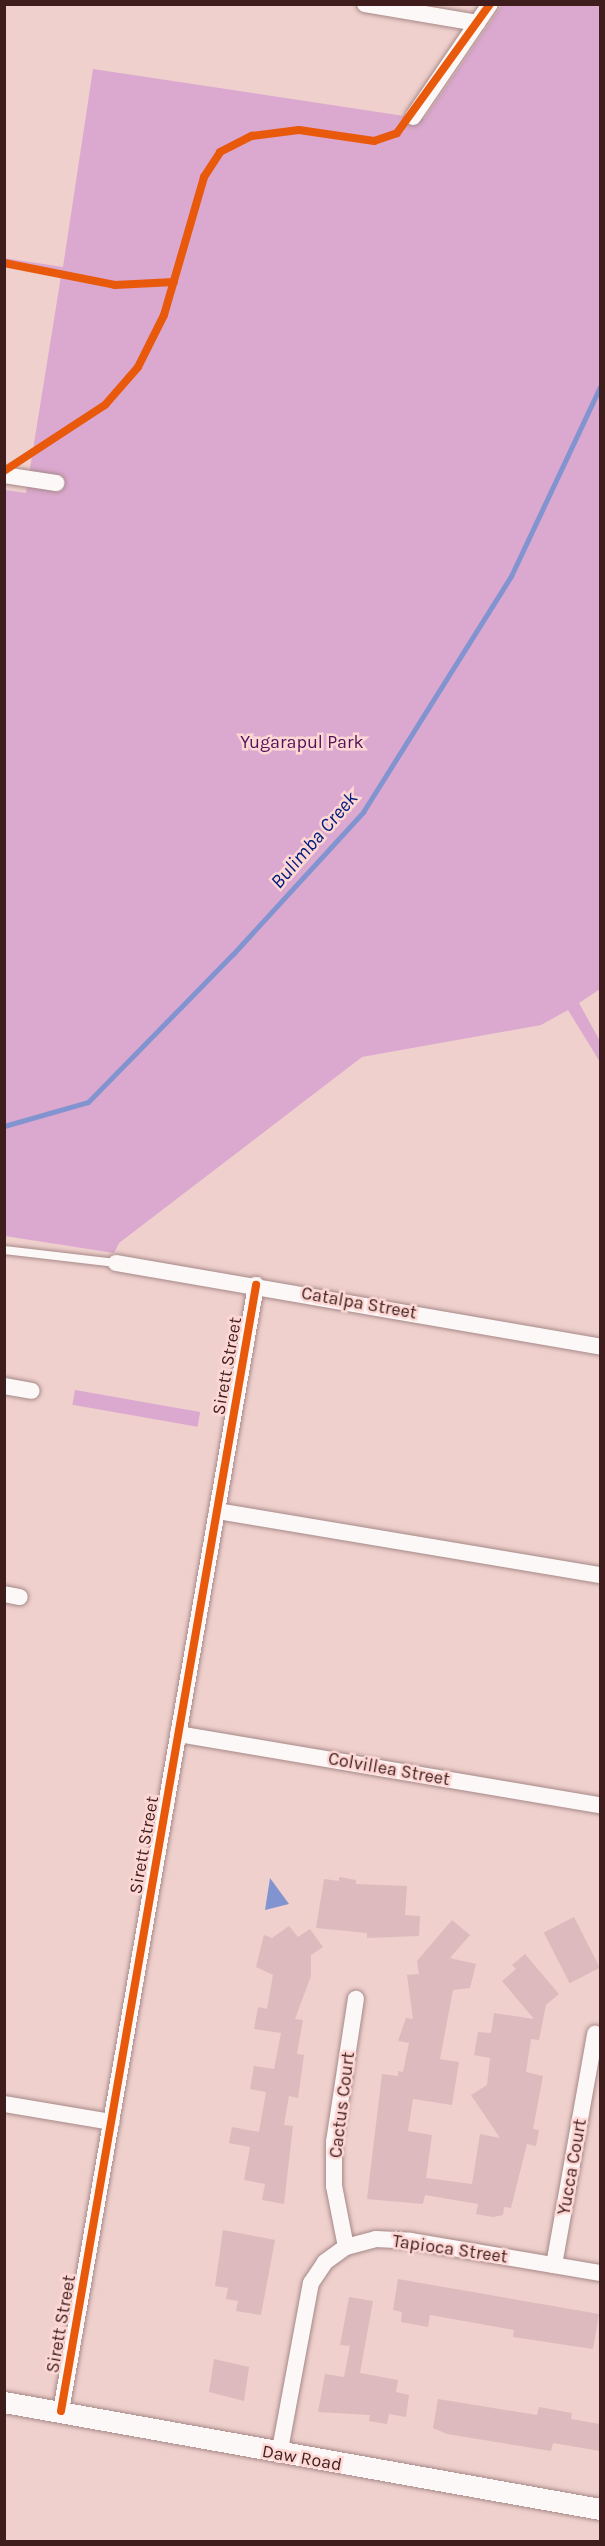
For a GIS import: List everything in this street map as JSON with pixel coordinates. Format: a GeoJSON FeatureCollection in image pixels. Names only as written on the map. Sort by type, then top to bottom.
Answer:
{"type":"FeatureCollection","features":[{"type":"Feature","properties":{"kind":"street"},"geometry":{"type":"LineString","coordinates":[[365,4],[477,23]]}},
{"type":"Feature","properties":{"kind":"street"},"geometry":{"type":"LineString","coordinates":[[413,117],[490,4]]}},
{"type":"Feature","properties":{"kind":"street"},"geometry":{"type":"LineString","coordinates":[[4,474],[56,483]]}},
{"type":"Feature","properties":{"kind":"street","name":"Catalpa Street"},"geometry":{"type":"LineString","coordinates":[[116,1263],[256,1285],[600,1347]]}},
{"type":"Feature","properties":{"kind":"street","name":"Sirett Street"},"geometry":{"type":"LineString","coordinates":[[61,2411],[256,1285]]}},
{"type":"Feature","properties":{"kind":"street"},"geometry":{"type":"LineString","coordinates":[[4,1386],[32,1391]]}},
{"type":"Feature","properties":{"kind":"street"},"geometry":{"type":"LineString","coordinates":[[217,1511],[600,1575]]}},
{"type":"Feature","properties":{"kind":"street","name":"Colvillea Street"},"geometry":{"type":"LineString","coordinates":[[178,1734],[600,1805]]}},
{"type":"Feature","properties":{"kind":"street","name":"Cactus Court"},"geometry":{"type":"LineString","coordinates":[[345,2247],[334,2186],[334,2142],[356,1999]]}},
{"type":"Feature","properties":{"kind":"street","name":"Yucca Court"},"geometry":{"type":"LineString","coordinates":[[554,2265],[595,2034]]}},
{"type":"Feature","properties":{"kind":"street"},"geometry":{"type":"LineString","coordinates":[[4,2104],[112,2122]]}},
{"type":"Feature","properties":{"kind":"street","name":"Tapioca Street"},"geometry":{"type":"LineString","coordinates":[[279,2455],[311,2283],[325,2262],[345,2247],[376,2239],[411,2241],[600,2273]]}},
{"type":"Feature","properties":{"kind":"street","name":"Daw Road"},"geometry":{"type":"LineString","coordinates":[[4,2402],[61,2411],[279,2455],[600,2509]]}},
{"type":"Feature","properties":{"kind":"lane"},"geometry":{"type":"LineString","coordinates":[[4,1251],[116,1263]]}},
{"type":"Feature","properties":{"kind":"green space","name":"Yugarapul Park"},"geometry":{"type":"Polygon","coordinates":[[[502,5],[600,5],[600,989],[579,1003],[600,1041],[600,1062],[568,1010],[541,1025],[362,1057],[119,1243],[114,1253],[5,1236],[5,490],[26,493],[61,276],[5,267],[4,258],[63,267],[93,69],[424,119],[502,5]]]}},
{"type":"Feature","properties":{"kind":"green space"},"geometry":{"type":"Polygon","coordinates":[[[75,1390],[200,1412],[197,1427],[72,1405],[75,1390]]]}},
{"type":"Feature","properties":{"kind":"water"},"geometry":{"type":"Polygon","coordinates":[[[270,1878],[289,1904],[265,1910],[270,1878]]]}},
{"type":"Feature","properties":{"kind":"building"},"geometry":{"type":"Polygon","coordinates":[[[339,1877],[356,1880],[356,1884],[407,1886],[405,1915],[420,1916],[419,1936],[367,1938],[367,1933],[316,1928],[324,1879],[339,1881],[339,1877]]]}},
{"type":"Feature","properties":{"kind":"building"},"geometry":{"type":"Polygon","coordinates":[[[574,1917],[600,1968],[570,1983],[544,1932],[574,1917]]]}},
{"type":"Feature","properties":{"kind":"building"},"geometry":{"type":"Polygon","coordinates":[[[452,1920],[470,1935],[450,1958],[476,1964],[470,1988],[453,1990],[440,2059],[459,2062],[452,2105],[413,2099],[408,2131],[432,2135],[426,2178],[472,2184],[480,2134],[500,2138],[471,2095],[487,2085],[490,2058],[474,2055],[478,2032],[491,2033],[494,2013],[534,2019],[502,1981],[516,1969],[512,1965],[525,1954],[559,1994],[546,2005],[539,2040],[531,2039],[526,2072],[543,2076],[533,2129],[539,2130],[536,2146],[527,2144],[511,2208],[504,2207],[503,2215],[493,2217],[476,2214],[478,2204],[425,2195],[423,2204],[367,2199],[382,2074],[398,2076],[398,2071],[403,2072],[409,2043],[398,2041],[406,2018],[413,2019],[407,1975],[419,1974],[417,1961],[452,1920]]]}},
{"type":"Feature","properties":{"kind":"building"},"geometry":{"type":"Polygon","coordinates":[[[289,1926],[298,1937],[310,1929],[323,1947],[311,1955],[311,1976],[295,2019],[303,2020],[297,2054],[304,2055],[298,2098],[289,2096],[284,2125],[293,2126],[284,2204],[262,2200],[265,2184],[244,2180],[250,2147],[229,2143],[232,2127],[259,2132],[266,2092],[250,2089],[254,2066],[274,2069],[281,2033],[254,2029],[258,2007],[267,2009],[273,1975],[256,1967],[264,1935],[272,1938],[289,1926]]]}},
{"type":"Feature","properties":{"kind":"building"},"geometry":{"type":"Polygon","coordinates":[[[223,2230],[275,2240],[261,2315],[236,2311],[238,2301],[226,2299],[228,2288],[215,2286],[223,2230]]]}},
{"type":"Feature","properties":{"kind":"building"},"geometry":{"type":"Polygon","coordinates":[[[398,2279],[599,2314],[593,2349],[513,2337],[514,2330],[430,2315],[428,2327],[401,2322],[402,2312],[393,2310],[398,2279]]]}},
{"type":"Feature","properties":{"kind":"building"},"geometry":{"type":"Polygon","coordinates":[[[349,2297],[373,2301],[360,2373],[398,2380],[396,2392],[409,2395],[406,2417],[389,2414],[387,2424],[369,2421],[370,2415],[318,2412],[325,2374],[344,2377],[350,2346],[340,2345],[349,2297]]]}},
{"type":"Feature","properties":{"kind":"building"},"geometry":{"type":"Polygon","coordinates":[[[214,2359],[249,2367],[244,2401],[209,2392],[214,2359]]]}},
{"type":"Feature","properties":{"kind":"building"},"geometry":{"type":"Polygon","coordinates":[[[438,2399],[537,2415],[539,2407],[572,2413],[571,2419],[600,2424],[600,2451],[553,2443],[551,2451],[447,2434],[433,2428],[438,2399]]]}},
{"type":"Feature","properties":{"kind":"waterway","name":"Bulimba Creek"},"geometry":{"type":"LineString","coordinates":[[4,1126],[88,1102],[233,954],[363,812],[511,576],[600,387]]}},
{"type":"Feature","properties":{"kind":"cycle path"},"geometry":{"type":"LineString","coordinates":[[4,471],[105,405],[138,367],[164,315],[204,177],[220,152],[252,136],[299,130],[374,141],[397,133],[490,4]]}},
{"type":"Feature","properties":{"kind":"cycle path"},"geometry":{"type":"LineString","coordinates":[[4,263],[115,285],[174,282]]}},
{"type":"Feature","properties":{"kind":"cycle path"},"geometry":{"type":"LineString","coordinates":[[61,2411],[256,1285]]}}]}
